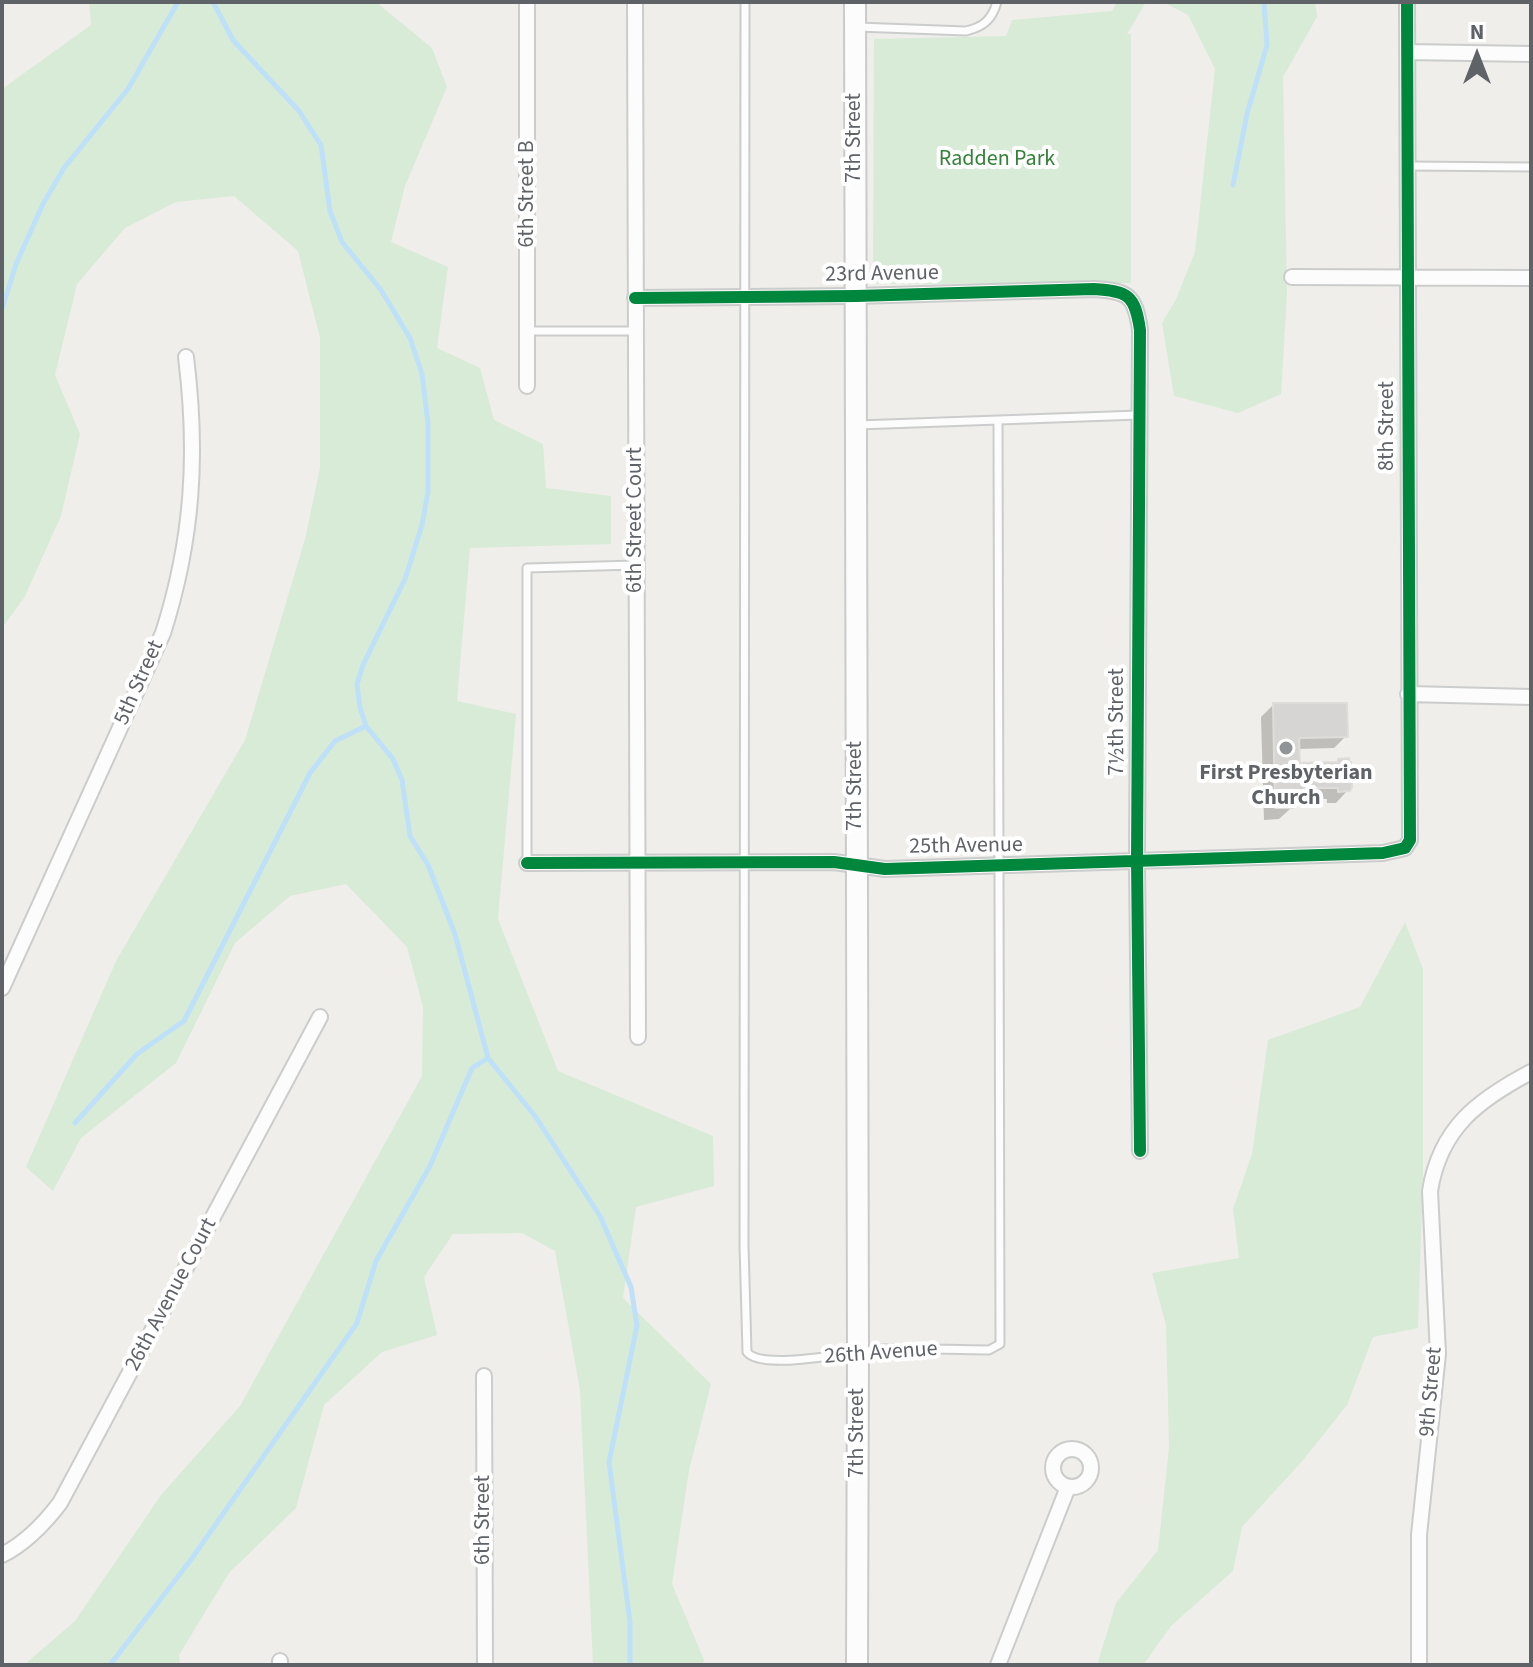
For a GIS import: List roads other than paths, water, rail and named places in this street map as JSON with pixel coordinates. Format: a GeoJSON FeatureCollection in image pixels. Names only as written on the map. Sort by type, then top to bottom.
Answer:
{"type":"FeatureCollection","features":[{"type":"Feature","properties":{"kind":"main road","name":"7th Street"},"geometry":{"type":"LineString","coordinates":[[855,2],[857,1665]]}},
{"type":"Feature","properties":{"kind":"street","name":"6th Street B"},"geometry":{"type":"LineString","coordinates":[[527,2],[527,386]]}},
{"type":"Feature","properties":{"kind":"street","name":"6th Street Court"},"geometry":{"type":"LineString","coordinates":[[635,2],[638,1037]]}},
{"type":"Feature","properties":{"kind":"street","name":"8th Street"},"geometry":{"type":"LineString","coordinates":[[1405,848],[1410,840],[1407,2]]}},
{"type":"Feature","properties":{"kind":"street"},"geometry":{"type":"LineString","coordinates":[[1408,52],[1531,54]]}},
{"type":"Feature","properties":{"kind":"street"},"geometry":{"type":"LineString","coordinates":[[1292,277],[1531,278]]}},
{"type":"Feature","properties":{"kind":"street","name":"23rd Avenue"},"geometry":{"type":"LineString","coordinates":[[635,298],[1094,289],[1128,295]]}},
{"type":"Feature","properties":{"kind":"street","name":"7½th Street"},"geometry":{"type":"LineString","coordinates":[[1128,295],[1138,313],[1140,330],[1137,861],[1140,1151]]}},
{"type":"Feature","properties":{"kind":"street","name":"5th Street"},"geometry":{"type":"LineString","coordinates":[[2,988],[163,633],[178,587],[191,512],[194,447],[186,357]]}},
{"type":"Feature","properties":{"kind":"street"},"geometry":{"type":"LineString","coordinates":[[1408,694],[1531,697]]}},
{"type":"Feature","properties":{"kind":"street","name":"25th Avenue"},"geometry":{"type":"LineString","coordinates":[[527,863],[834,862],[885,869],[1383,853],[1405,848]]}},
{"type":"Feature","properties":{"kind":"street","name":"26th Avenue Court"},"geometry":{"type":"LineString","coordinates":[[2,1555],[15,1549],[42,1526],[60,1503],[320,1017]]}},
{"type":"Feature","properties":{"kind":"street","name":"9th Street"},"geometry":{"type":"LineString","coordinates":[[1419,1665],[1419,1535],[1438,1354],[1430,1191],[1434,1169],[1447,1140],[1480,1102],[1531,1072]]}},
{"type":"Feature","properties":{"kind":"street","name":"6th Street"},"geometry":{"type":"LineString","coordinates":[[484,1376],[485,1665]]}},
{"type":"Feature","properties":{"kind":"street"},"geometry":{"type":"LineString","coordinates":[[998,1665],[1068,1487]]}},
{"type":"Feature","properties":{"kind":"lane"},"geometry":{"type":"LineString","coordinates":[[745,2],[745,863]]}},
{"type":"Feature","properties":{"kind":"lane"},"geometry":{"type":"LineString","coordinates":[[855,27],[966,31],[977,29],[987,22],[994,15],[997,2]]}},
{"type":"Feature","properties":{"kind":"lane"},"geometry":{"type":"LineString","coordinates":[[1408,166],[1531,167]]}},
{"type":"Feature","properties":{"kind":"lane"},"geometry":{"type":"LineString","coordinates":[[528,331],[636,331]]}},
{"type":"Feature","properties":{"kind":"lane"},"geometry":{"type":"LineString","coordinates":[[855,426],[1139,415]]}},
{"type":"Feature","properties":{"kind":"lane"},"geometry":{"type":"LineString","coordinates":[[998,421],[1000,866]]}},
{"type":"Feature","properties":{"kind":"lane"},"geometry":{"type":"LineString","coordinates":[[527,863],[527,568],[636,565]]}},
{"type":"Feature","properties":{"kind":"lane","name":"26th Avenue"},"geometry":{"type":"LineString","coordinates":[[745,863],[746,1341],[750,1356],[761,1360],[832,1358],[882,1349],[989,1350],[1000,1344],[1000,866]]}},
{"type":"Feature","properties":{"kind":"waterway"},"geometry":{"type":"LineString","coordinates":[[2,309],[16,264],[43,204],[64,168],[128,89],[178,2]]}},
{"type":"Feature","properties":{"kind":"waterway"},"geometry":{"type":"LineString","coordinates":[[213,2],[233,40],[299,111],[321,145],[330,211],[342,242],[381,290],[410,338],[422,374],[428,423],[428,492],[422,525],[405,579],[363,665],[357,684],[360,708],[366,726],[393,759],[402,780],[410,836],[428,865],[455,934],[488,1058],[535,1116],[600,1216],[631,1287],[637,1326],[609,1462],[630,1622],[630,1665]]}},
{"type":"Feature","properties":{"kind":"waterway"},"geometry":{"type":"LineString","coordinates":[[1233,185],[1247,114],[1267,45],[1264,2]]}},
{"type":"Feature","properties":{"kind":"waterway"},"geometry":{"type":"LineString","coordinates":[[75,1123],[137,1054],[184,1021],[310,773],[335,741],[366,726]]}},
{"type":"Feature","properties":{"kind":"waterway"},"geometry":{"type":"LineString","coordinates":[[110,1665],[190,1561],[357,1323],[376,1261],[430,1166],[472,1068],[488,1058]]}},
{"type":"Feature","properties":{"kind":"place","name":"First Presbyterian Church"},"geometry":{"type":"Point","coordinates":[1286,748]}},
{"type":"Feature","properties":{"kind":"park label","name":"Radden Park"},"geometry":{"type":"Point","coordinates":[997,160]}}]}
